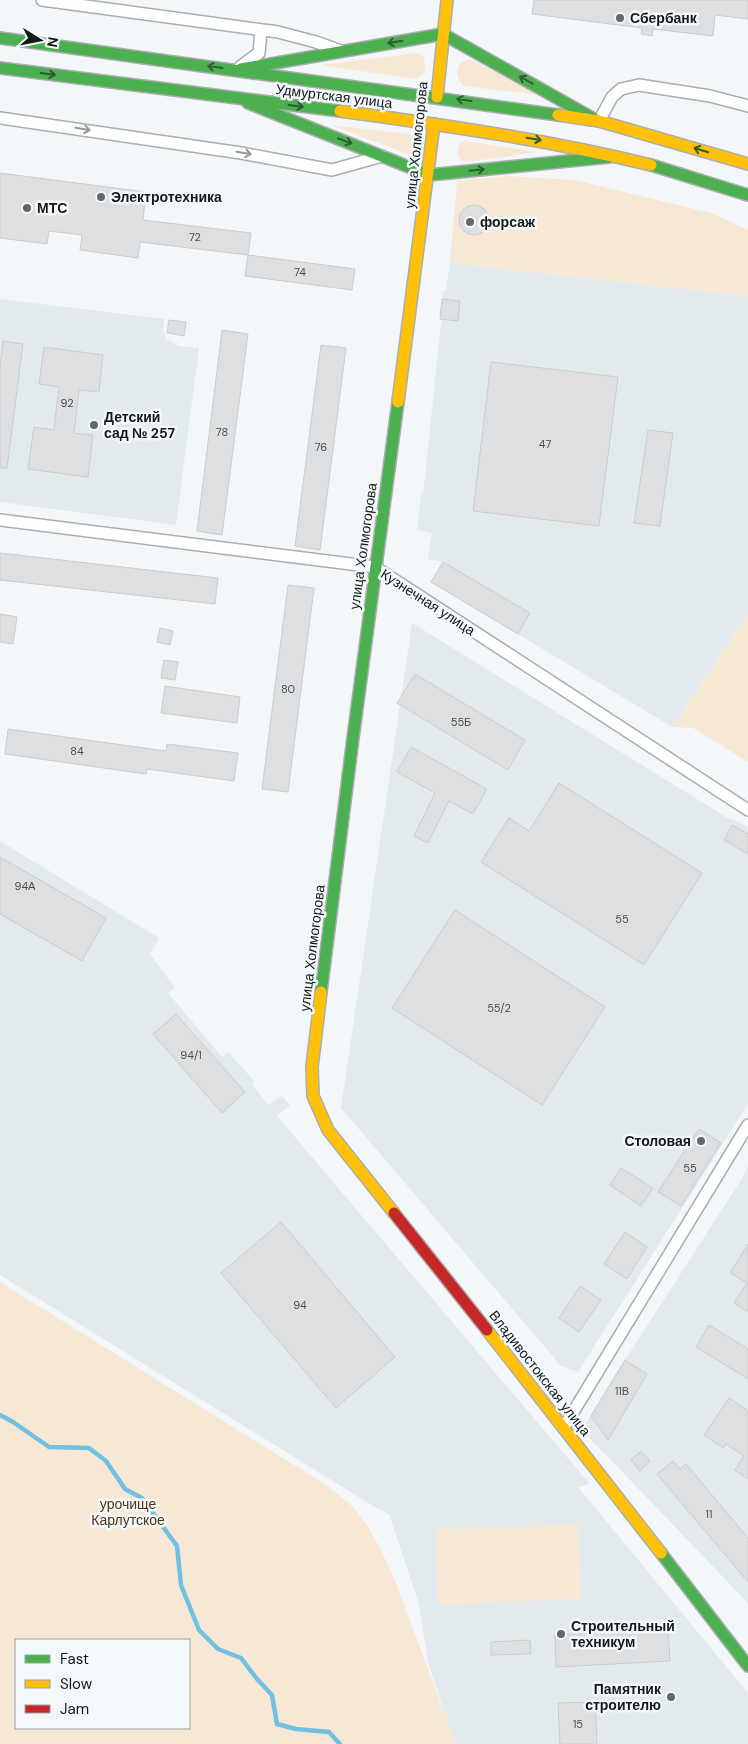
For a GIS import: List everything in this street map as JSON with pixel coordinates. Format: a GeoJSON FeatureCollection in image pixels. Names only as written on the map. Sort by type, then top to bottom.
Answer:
{"type":"FeatureCollection","features":[{"type":"Feature","properties":{"kind":"street"},"geometry":{"type":"LineString","coordinates":[[42,0],[278,32],[341,51]]}},
{"type":"Feature","properties":{"kind":"street","name":"улица Холмогорова"},"geometry":{"type":"LineString","coordinates":[[313,1096],[312,1067],[375,567],[429,175],[447,0]]}},
{"type":"Feature","properties":{"kind":"street"},"geometry":{"type":"LineString","coordinates":[[236,70],[259,53],[261,31]]}},
{"type":"Feature","properties":{"kind":"street"},"geometry":{"type":"LineString","coordinates":[[236,70],[443,34],[599,121],[612,97],[621,89],[638,85],[710,96],[748,106]]}},
{"type":"Feature","properties":{"kind":"street","name":"Удмуртская улица"},"geometry":{"type":"LineString","coordinates":[[0,38],[236,70],[436,110],[537,139],[620,156],[748,194]]}},
{"type":"Feature","properties":{"kind":"street","name":"Удмуртская улица"},"geometry":{"type":"LineString","coordinates":[[0,68],[235,98],[599,121],[748,164]]}},
{"type":"Feature","properties":{"kind":"street"},"geometry":{"type":"LineString","coordinates":[[235,98],[429,175],[620,156]]}},
{"type":"Feature","properties":{"kind":"street"},"geometry":{"type":"LineString","coordinates":[[0,118],[242,153],[332,170],[382,156]]}},
{"type":"Feature","properties":{"kind":"street","name":"Кузнечная улица"},"geometry":{"type":"LineString","coordinates":[[0,520],[375,567],[748,810]]}},
{"type":"Feature","properties":{"kind":"street","name":"Владивостокская улица"},"geometry":{"type":"LineString","coordinates":[[313,1096],[328,1130],[564,1427],[748,1666]]}},
{"type":"Feature","properties":{"kind":"street"},"geometry":{"type":"LineString","coordinates":[[564,1427],[748,1125]]}},
{"type":"Feature","properties":{"kind":"shaded area"},"geometry":{"type":"Polygon","coordinates":[[[450,263],[748,296],[748,613],[672,727],[431,582],[442,562],[428,559],[432,533],[417,530],[421,494],[423,494],[442,315],[440,314],[450,263]]]}},
{"type":"Feature","properties":{"kind":"shaded area","name":"Детский сад № 257"},"geometry":{"type":"Polygon","coordinates":[[[0,299],[164,319],[163,332],[166,339],[179,346],[199,348],[176,525],[0,502],[0,299]]]}},
{"type":"Feature","properties":{"kind":"shaded area"},"geometry":{"type":"Polygon","coordinates":[[[412,623],[731,820],[733,819],[748,828],[748,1104],[578,1372],[561,1366],[341,1108],[412,623]]]}},
{"type":"Feature","properties":{"kind":"shaded area"},"geometry":{"type":"Polygon","coordinates":[[[0,841],[159,938],[150,954],[175,988],[168,993],[222,1057],[228,1052],[255,1082],[252,1084],[268,1105],[282,1096],[290,1105],[277,1116],[590,1484],[578,1487],[748,1693],[748,1744],[455,1744],[428,1663],[419,1604],[389,1514],[0,1275],[0,841]]]}},
{"type":"Feature","properties":{"kind":"shaded area"},"geometry":{"type":"Polygon","coordinates":[[[748,1165],[748,1603],[582,1430],[743,1177],[748,1165]]]}},
{"type":"Feature","properties":{"kind":"green space"},"geometry":{"type":"Polygon","coordinates":[[[416,53],[423,56],[425,67],[421,76],[414,79],[320,65],[416,53]]]}},
{"type":"Feature","properties":{"kind":"green space"},"geometry":{"type":"Polygon","coordinates":[[[469,59],[541,95],[463,86],[458,78],[457,70],[461,63],[469,59]]]}},
{"type":"Feature","properties":{"kind":"green space"},"geometry":{"type":"Polygon","coordinates":[[[331,125],[408,134],[416,137],[420,145],[417,152],[408,154],[331,125]]]}},
{"type":"Feature","properties":{"kind":"green space"},"geometry":{"type":"Polygon","coordinates":[[[465,141],[539,152],[466,162],[460,159],[458,152],[460,143],[465,141]]]}},
{"type":"Feature","properties":{"kind":"green space"},"geometry":{"type":"Polygon","coordinates":[[[507,176],[575,180],[711,213],[748,230],[748,296],[450,263],[457,181],[507,176]]]}},
{"type":"Feature","properties":{"kind":"green space"},"geometry":{"type":"Polygon","coordinates":[[[748,613],[748,762],[693,728],[672,727],[748,613]]]}},
{"type":"Feature","properties":{"kind":"green space","name":"урочище Карлутское"},"geometry":{"type":"Polygon","coordinates":[[[0,1282],[328,1486],[353,1507],[367,1525],[394,1578],[456,1744],[0,1744],[0,1282]]]}},
{"type":"Feature","properties":{"kind":"green space"},"geometry":{"type":"Polygon","coordinates":[[[578,1524],[581,1599],[438,1605],[436,1530],[578,1524]]]}},
{"type":"Feature","properties":{"kind":"building"},"geometry":{"type":"Polygon","coordinates":[[[534,0],[748,0],[748,19],[715,15],[713,36],[653,29],[652,36],[641,34],[642,28],[532,14],[534,0]]]}},
{"type":"Feature","properties":{"kind":"building"},"geometry":{"type":"Polygon","coordinates":[[[0,173],[146,192],[143,220],[251,233],[248,255],[140,242],[138,258],[80,250],[82,235],[49,231],[47,244],[0,238],[0,173]]]}},
{"type":"Feature","properties":{"kind":"building"},"geometry":{"type":"Polygon","coordinates":[[[474,205],[480,206],[488,214],[488,226],[480,234],[474,235],[468,234],[460,226],[459,220],[460,214],[468,206],[474,205]]]}},
{"type":"Feature","properties":{"kind":"building"},"geometry":{"type":"Polygon","coordinates":[[[248,255],[355,269],[352,290],[245,276],[248,255]]]}},
{"type":"Feature","properties":{"kind":"building"},"geometry":{"type":"Polygon","coordinates":[[[442,299],[460,301],[458,321],[440,319],[442,299]]]}},
{"type":"Feature","properties":{"kind":"building"},"geometry":{"type":"Polygon","coordinates":[[[169,320],[186,322],[184,336],[167,333],[169,320]]]}},
{"type":"Feature","properties":{"kind":"building"},"geometry":{"type":"Polygon","coordinates":[[[222,330],[248,334],[222,535],[197,531],[222,330]]]}},
{"type":"Feature","properties":{"kind":"building"},"geometry":{"type":"Polygon","coordinates":[[[3,341],[23,344],[7,468],[0,468],[0,366],[3,341]]]}},
{"type":"Feature","properties":{"kind":"building"},"geometry":{"type":"Polygon","coordinates":[[[321,345],[346,348],[320,550],[295,546],[321,345]]]}},
{"type":"Feature","properties":{"kind":"building"},"geometry":{"type":"Polygon","coordinates":[[[44,347],[103,355],[99,392],[79,390],[74,433],[93,435],[88,477],[28,469],[34,427],[54,430],[59,387],[39,384],[44,347]]]}},
{"type":"Feature","properties":{"kind":"building"},"geometry":{"type":"Polygon","coordinates":[[[491,362],[618,377],[599,526],[473,511],[491,362]]]}},
{"type":"Feature","properties":{"kind":"building"},"geometry":{"type":"Polygon","coordinates":[[[648,430],[673,433],[660,526],[634,523],[648,430]]]}},
{"type":"Feature","properties":{"kind":"building"},"geometry":{"type":"Polygon","coordinates":[[[0,553],[218,578],[215,604],[0,580],[0,553]]]}},
{"type":"Feature","properties":{"kind":"building"},"geometry":{"type":"Polygon","coordinates":[[[443,562],[530,613],[518,634],[431,582],[443,562]]]}},
{"type":"Feature","properties":{"kind":"building"},"geometry":{"type":"Polygon","coordinates":[[[288,585],[314,588],[288,792],[262,789],[288,585]]]}},
{"type":"Feature","properties":{"kind":"building"},"geometry":{"type":"Polygon","coordinates":[[[0,614],[17,617],[13,644],[0,642],[0,614]]]}},
{"type":"Feature","properties":{"kind":"building"},"geometry":{"type":"Polygon","coordinates":[[[160,628],[173,631],[170,645],[157,642],[160,628]]]}},
{"type":"Feature","properties":{"kind":"building"},"geometry":{"type":"Polygon","coordinates":[[[164,660],[178,662],[175,680],[161,678],[164,660]]]}},
{"type":"Feature","properties":{"kind":"building"},"geometry":{"type":"Polygon","coordinates":[[[415,674],[525,740],[508,770],[397,703],[415,674]]]}},
{"type":"Feature","properties":{"kind":"building"},"geometry":{"type":"Polygon","coordinates":[[[165,686],[240,697],[237,723],[161,713],[165,686]]]}},
{"type":"Feature","properties":{"kind":"building"},"geometry":{"type":"Polygon","coordinates":[[[8,729],[166,751],[167,744],[238,753],[234,781],[147,769],[146,774],[5,754],[8,729]]]}},
{"type":"Feature","properties":{"kind":"building"},"geometry":{"type":"Polygon","coordinates":[[[411,747],[487,789],[473,814],[449,801],[428,843],[414,836],[435,793],[397,772],[411,747]]]}},
{"type":"Feature","properties":{"kind":"building"},"geometry":{"type":"Polygon","coordinates":[[[559,783],[702,873],[644,965],[481,862],[509,818],[529,831],[559,783]]]}},
{"type":"Feature","properties":{"kind":"building"},"geometry":{"type":"Polygon","coordinates":[[[732,825],[748,834],[748,854],[724,840],[732,825]]]}},
{"type":"Feature","properties":{"kind":"building"},"geometry":{"type":"Polygon","coordinates":[[[0,857],[106,918],[82,961],[0,914],[0,857]]]}},
{"type":"Feature","properties":{"kind":"building"},"geometry":{"type":"Polygon","coordinates":[[[455,910],[605,1007],[542,1105],[392,1008],[455,910]]]}},
{"type":"Feature","properties":{"kind":"building"},"geometry":{"type":"Polygon","coordinates":[[[176,1014],[245,1092],[222,1113],[153,1034],[176,1014]]]}},
{"type":"Feature","properties":{"kind":"building"},"geometry":{"type":"Polygon","coordinates":[[[699,1129],[721,1143],[681,1206],[658,1192],[699,1129]]]}},
{"type":"Feature","properties":{"kind":"building"},"geometry":{"type":"Polygon","coordinates":[[[621,1168],[653,1188],[641,1206],[610,1185],[621,1168]]]}},
{"type":"Feature","properties":{"kind":"building"},"geometry":{"type":"Polygon","coordinates":[[[281,1222],[395,1357],[336,1408],[221,1273],[281,1222]]]}},
{"type":"Feature","properties":{"kind":"building"},"geometry":{"type":"Polygon","coordinates":[[[625,1232],[647,1247],[627,1279],[604,1264],[625,1232]]]}},
{"type":"Feature","properties":{"kind":"building"},"geometry":{"type":"Polygon","coordinates":[[[748,1244],[748,1312],[734,1303],[747,1283],[730,1273],[748,1244]]]}},
{"type":"Feature","properties":{"kind":"building"},"geometry":{"type":"Polygon","coordinates":[[[580,1286],[601,1300],[579,1332],[559,1318],[580,1286]]]}},
{"type":"Feature","properties":{"kind":"building"},"geometry":{"type":"Polygon","coordinates":[[[709,1325],[748,1349],[748,1379],[696,1347],[709,1325]]]}},
{"type":"Feature","properties":{"kind":"building"},"geometry":{"type":"Polygon","coordinates":[[[625,1360],[647,1374],[608,1440],[591,1416],[625,1360]]]}},
{"type":"Feature","properties":{"kind":"building"},"geometry":{"type":"Polygon","coordinates":[[[729,1398],[748,1411],[748,1479],[735,1470],[744,1456],[726,1444],[723,1448],[704,1435],[729,1398]]]}},
{"type":"Feature","properties":{"kind":"building"},"geometry":{"type":"Polygon","coordinates":[[[641,1451],[650,1461],[640,1471],[631,1460],[641,1451]]]}},
{"type":"Feature","properties":{"kind":"building"},"geometry":{"type":"Polygon","coordinates":[[[673,1461],[680,1469],[686,1464],[748,1538],[748,1582],[657,1474],[673,1461]]]}},
{"type":"Feature","properties":{"kind":"building"},"geometry":{"type":"Polygon","coordinates":[[[668,1629],[670,1661],[556,1667],[555,1635],[668,1629]]]}},
{"type":"Feature","properties":{"kind":"building"},"geometry":{"type":"Polygon","coordinates":[[[530,1640],[531,1654],[491,1655],[491,1642],[530,1640]]]}},
{"type":"Feature","properties":{"kind":"building"},"geometry":{"type":"Polygon","coordinates":[[[595,1702],[597,1744],[560,1744],[558,1703],[595,1702]]]}},
{"type":"Feature","properties":{"kind":"waterway"},"geometry":{"type":"LineString","coordinates":[[0,1415],[49,1447],[89,1448],[106,1461],[125,1489],[142,1498],[177,1546],[181,1585],[199,1630],[218,1649],[241,1658],[272,1695],[277,1724],[296,1729],[329,1732],[340,1744]]}},
{"type":"Feature","properties":{"kind":"traffic: fast"},"geometry":{"type":"LineString","coordinates":[[241,69],[443,34],[596,120]]}},
{"type":"Feature","properties":{"kind":"traffic: fast"},"geometry":{"type":"LineString","coordinates":[[0,38],[558,115]]}},
{"type":"Feature","properties":{"kind":"traffic: fast"},"geometry":{"type":"LineString","coordinates":[[0,68],[340,111]]}},
{"type":"Feature","properties":{"kind":"traffic: fast"},"geometry":{"type":"LineString","coordinates":[[248,103],[429,175],[609,157]]}},
{"type":"Feature","properties":{"kind":"traffic: fast"},"geometry":{"type":"LineString","coordinates":[[651,165],[748,195]]}},
{"type":"Feature","properties":{"kind":"traffic: fast"},"geometry":{"type":"LineString","coordinates":[[321,992],[398,402]]}},
{"type":"Feature","properties":{"kind":"traffic: fast"},"geometry":{"type":"LineString","coordinates":[[661,1553],[748,1666]]}},
{"type":"Feature","properties":{"kind":"traffic: slow"},"geometry":{"type":"LineString","coordinates":[[437,97],[447,0]]}},
{"type":"Feature","properties":{"kind":"traffic: slow"},"geometry":{"type":"LineString","coordinates":[[340,111],[535,141],[651,165]]}},
{"type":"Feature","properties":{"kind":"traffic: slow"},"geometry":{"type":"LineString","coordinates":[[558,115],[599,121],[748,164]]}},
{"type":"Feature","properties":{"kind":"traffic: slow"},"geometry":{"type":"LineString","coordinates":[[398,402],[434,124]]}},
{"type":"Feature","properties":{"kind":"traffic: slow"},"geometry":{"type":"LineString","coordinates":[[321,992],[312,1067],[313,1096],[328,1130],[394,1213]]}},
{"type":"Feature","properties":{"kind":"traffic: slow"},"geometry":{"type":"LineString","coordinates":[[487,1330],[661,1553]]}},
{"type":"Feature","properties":{"kind":"traffic: jam"},"geometry":{"type":"LineString","coordinates":[[394,1213],[487,1330]]}},
{"type":"Feature","properties":{"kind":"place","name":"Сбербанк"},"geometry":{"type":"Point","coordinates":[620,18]}},
{"type":"Feature","properties":{"kind":"place","name":"Электротехника"},"geometry":{"type":"Point","coordinates":[101,197]}},
{"type":"Feature","properties":{"kind":"place","name":"МТС"},"geometry":{"type":"Point","coordinates":[27,208]}},
{"type":"Feature","properties":{"kind":"place","name":"форсаж"},"geometry":{"type":"Point","coordinates":[470,222]}},
{"type":"Feature","properties":{"kind":"place","name":"Детский сад № 257"},"geometry":{"type":"Point","coordinates":[94,425]}},
{"type":"Feature","properties":{"kind":"place","name":"Столовая"},"geometry":{"type":"Point","coordinates":[701,1141]}},
{"type":"Feature","properties":{"kind":"place","name":"Строительный техникум"},"geometry":{"type":"Point","coordinates":[561,1634]}},
{"type":"Feature","properties":{"kind":"place","name":"Памятник строителю"},"geometry":{"type":"Point","coordinates":[671,1697]}}]}
